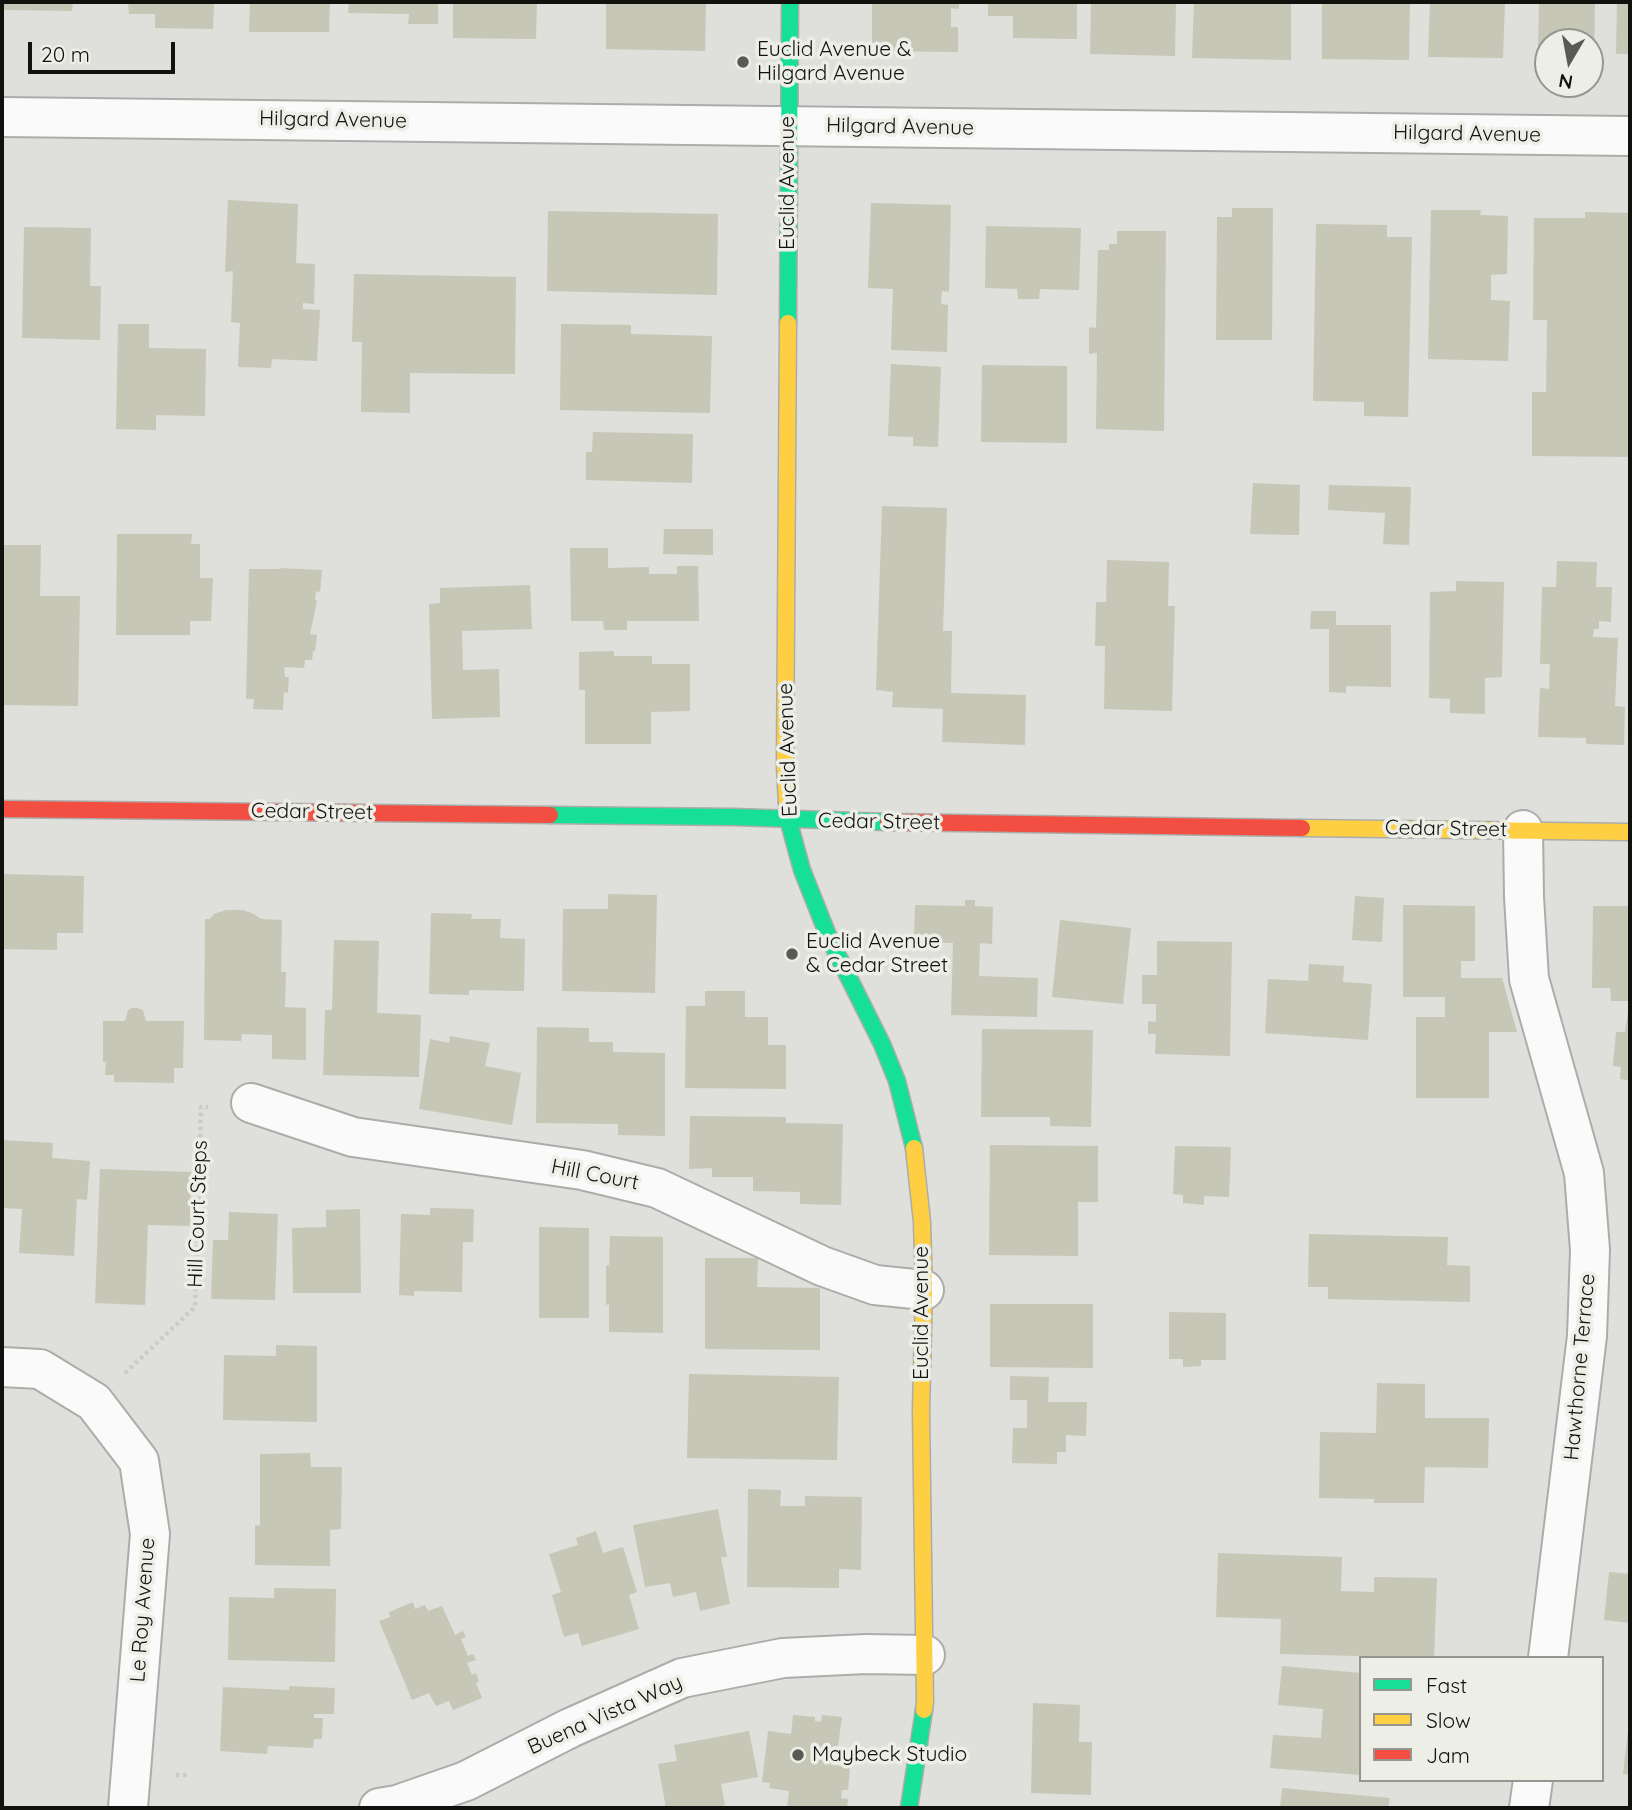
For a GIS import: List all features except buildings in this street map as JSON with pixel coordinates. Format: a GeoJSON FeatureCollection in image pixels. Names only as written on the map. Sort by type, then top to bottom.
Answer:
{"type":"FeatureCollection","features":[{"type":"Feature","properties":{"kind":"street","name":"Euclid Avenue"},"geometry":{"type":"LineString","coordinates":[[790,2],[785,754],[788,820],[802,870],[829,937],[882,1044],[897,1081],[915,1153],[922,1222],[924,1290],[921,1411],[925,1701],[909,1808]]}},
{"type":"Feature","properties":{"kind":"street","name":"Hilgard Avenue"},"geometry":{"type":"LineString","coordinates":[[2,117],[1630,136]]}},
{"type":"Feature","properties":{"kind":"street","name":"Cedar Street"},"geometry":{"type":"LineString","coordinates":[[2,809],[734,817],[853,822],[1630,832]]}},
{"type":"Feature","properties":{"kind":"street","name":"Hawthorne Terrace"},"geometry":{"type":"LineString","coordinates":[[1523,830],[1529,979],[1584,1173],[1590,1250],[1587,1336],[1548,1656]]}},
{"type":"Feature","properties":{"kind":"street","name":"Hill Court"},"geometry":{"type":"LineString","coordinates":[[251,1103],[353,1137],[582,1170],[657,1188],[822,1266],[874,1285],[924,1290]]}},
{"type":"Feature","properties":{"kind":"street","name":"Le Roy Avenue"},"geometry":{"type":"LineString","coordinates":[[2,1367],[40,1370],[94,1402],[139,1461],[150,1534],[128,1808]]}},
{"type":"Feature","properties":{"kind":"street","name":"Buena Vista Way"},"geometry":{"type":"LineString","coordinates":[[379,1808],[397,1805],[466,1781],[570,1728],[682,1678],[783,1658],[866,1654],[925,1655]]}},
{"type":"Feature","properties":{"kind":"street"},"geometry":{"type":"LineString","coordinates":[[1529,1808],[1533,1782]]}},
{"type":"Feature","properties":{"kind":"path","name":"Hill Court Steps"},"geometry":{"type":"LineString","coordinates":[[94,1402],[195,1307],[201,1107]]}},
{"type":"Feature","properties":{"kind":"traffic: fast"},"geometry":{"type":"LineString","coordinates":[[788,323],[790,2]]}},
{"type":"Feature","properties":{"kind":"traffic: fast"},"geometry":{"type":"LineString","coordinates":[[787,803],[788,819],[802,870],[829,938],[882,1044],[897,1081],[914,1148]]}},
{"type":"Feature","properties":{"kind":"traffic: fast"},"geometry":{"type":"LineString","coordinates":[[550,815],[888,822]]}},
{"type":"Feature","properties":{"kind":"traffic: fast"},"geometry":{"type":"LineString","coordinates":[[909,1808],[924,1710]]}},
{"type":"Feature","properties":{"kind":"traffic: slow"},"geometry":{"type":"LineString","coordinates":[[787,803],[788,323]]}},
{"type":"Feature","properties":{"kind":"traffic: slow"},"geometry":{"type":"LineString","coordinates":[[1302,828],[1630,832]]}},
{"type":"Feature","properties":{"kind":"traffic: slow"},"geometry":{"type":"LineString","coordinates":[[914,1148],[922,1222],[924,1290],[921,1411],[924,1710]]}},
{"type":"Feature","properties":{"kind":"traffic: jam"},"geometry":{"type":"LineString","coordinates":[[2,809],[550,815]]}},
{"type":"Feature","properties":{"kind":"traffic: jam"},"geometry":{"type":"LineString","coordinates":[[888,822],[1302,828]]}},
{"type":"Feature","properties":{"kind":"place","name":"Euclid Avenue & Hilgard Avenue"},"geometry":{"type":"Point","coordinates":[743,62]}},
{"type":"Feature","properties":{"kind":"place","name":"Euclid Avenue & Cedar Street"},"geometry":{"type":"Point","coordinates":[792,954]}},
{"type":"Feature","properties":{"kind":"place","name":"Maybeck Studio"},"geometry":{"type":"Point","coordinates":[798,1755]}}]}
